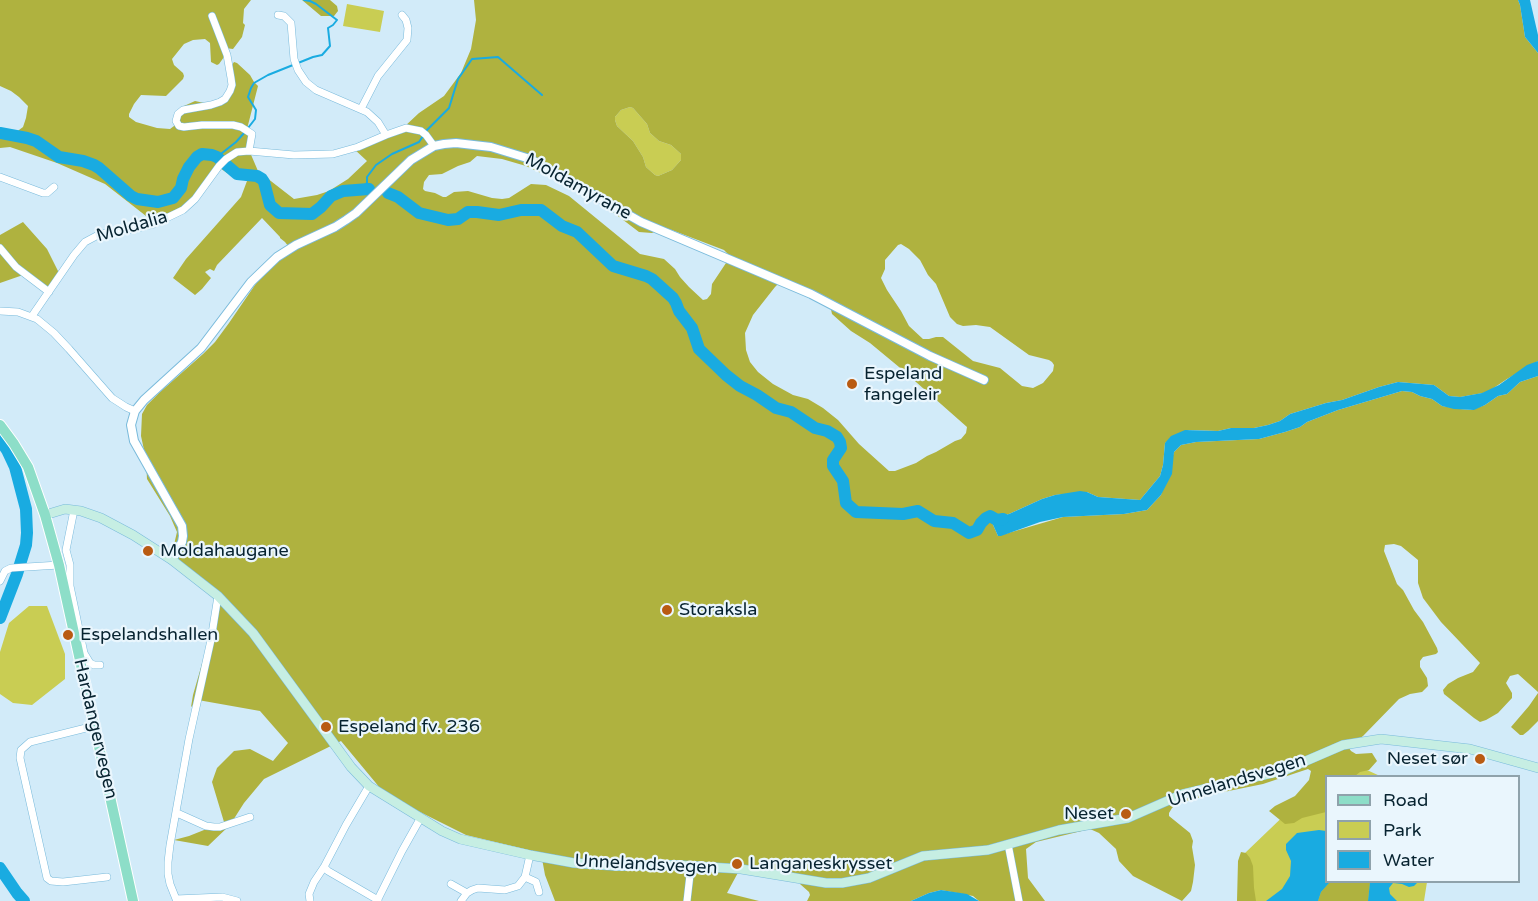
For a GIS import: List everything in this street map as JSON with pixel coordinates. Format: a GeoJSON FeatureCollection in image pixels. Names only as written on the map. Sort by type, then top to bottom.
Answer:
{"type":"FeatureCollection","features":[{"type":"Feature","properties":{"kind":"main road","name":"Hardangervegen"},"geometry":{"type":"LineString","coordinates":[[0,425],[28,467],[59,565],[133,901]]}},
{"type":"Feature","properties":{"kind":"main road","name":"Unnelandsvegen"},"geometry":{"type":"LineString","coordinates":[[45,515],[65,509],[88,513],[133,535],[172,560],[218,596],[253,633],[351,767],[369,786],[420,819],[460,839],[530,855],[597,865],[741,869],[826,883],[842,883],[869,878],[923,856],[988,850],[1059,830],[1128,818],[1183,794],[1285,770],[1343,745],[1381,739],[1470,749],[1538,768]]}},
{"type":"Feature","properties":{"kind":"street"},"geometry":{"type":"LineString","coordinates":[[278,15],[284,16],[291,23],[295,63],[301,77],[311,87],[361,109],[373,117],[386,135]]}},
{"type":"Feature","properties":{"kind":"street"},"geometry":{"type":"LineString","coordinates":[[361,109],[378,76],[407,40],[408,28],[402,15]]}},
{"type":"Feature","properties":{"kind":"street"},"geometry":{"type":"LineString","coordinates":[[212,16],[227,55],[232,85],[230,91],[220,102],[183,110],[178,114],[176,121],[179,126],[184,127],[233,125],[247,130],[252,134],[249,151]]}},
{"type":"Feature","properties":{"kind":"street","name":"Moldalia"},"geometry":{"type":"LineString","coordinates":[[32,316],[85,242],[100,234],[144,227],[176,214],[195,199],[219,166],[237,152],[333,154],[406,128],[415,129],[426,135],[434,146]]}},
{"type":"Feature","properties":{"kind":"street","name":"Moldamyrane"},"geometry":{"type":"LineString","coordinates":[[135,411],[201,348],[251,282],[277,257],[296,244],[335,227],[356,213],[411,160],[434,146],[456,143],[479,145],[530,159],[641,222],[811,294],[930,356],[984,380]]}},
{"type":"Feature","properties":{"kind":"street"},"geometry":{"type":"LineString","coordinates":[[0,177],[43,194],[54,188]]}},
{"type":"Feature","properties":{"kind":"street"},"geometry":{"type":"LineString","coordinates":[[0,248],[16,267],[49,292]]}},
{"type":"Feature","properties":{"kind":"street"},"geometry":{"type":"LineString","coordinates":[[0,311],[32,316],[54,333],[112,398],[135,411],[131,425],[134,441],[182,526],[182,542],[172,560]]}},
{"type":"Feature","properties":{"kind":"street"},"geometry":{"type":"LineString","coordinates":[[74,510],[66,550],[70,565],[70,586],[84,652],[90,663],[100,665]]}},
{"type":"Feature","properties":{"kind":"street"},"geometry":{"type":"LineString","coordinates":[[0,581],[5,571],[11,568],[59,565]]}},
{"type":"Feature","properties":{"kind":"street"},"geometry":{"type":"LineString","coordinates":[[218,596],[211,640],[189,738],[168,862],[170,884],[177,899],[222,897],[237,901]]}},
{"type":"Feature","properties":{"kind":"street"},"geometry":{"type":"LineString","coordinates":[[94,726],[30,742],[21,750],[20,758],[47,878],[51,881],[63,882],[107,877]]}},
{"type":"Feature","properties":{"kind":"street"},"geometry":{"type":"LineString","coordinates":[[310,901],[310,890],[369,786]]}},
{"type":"Feature","properties":{"kind":"street"},"geometry":{"type":"LineString","coordinates":[[177,813],[206,826],[214,827],[250,817]]}},
{"type":"Feature","properties":{"kind":"street"},"geometry":{"type":"LineString","coordinates":[[324,867],[378,901],[420,819]]}},
{"type":"Feature","properties":{"kind":"street"},"geometry":{"type":"LineString","coordinates":[[1008,844],[1018,901]]}},
{"type":"Feature","properties":{"kind":"street"},"geometry":{"type":"LineString","coordinates":[[461,901],[467,893],[478,888],[510,889],[520,883],[525,877],[530,855]]}},
{"type":"Feature","properties":{"kind":"street"},"geometry":{"type":"LineString","coordinates":[[687,901],[692,866]]}},
{"type":"Feature","properties":{"kind":"street"},"geometry":{"type":"LineString","coordinates":[[525,877],[536,882],[539,892]]}},
{"type":"Feature","properties":{"kind":"street"},"geometry":{"type":"LineString","coordinates":[[451,884],[467,893]]}},
{"type":"Feature","properties":{"kind":"green space"},"geometry":{"type":"Polygon","coordinates":[[[347,4],[384,11],[380,32],[343,26],[347,4]]]}},
{"type":"Feature","properties":{"kind":"green space"},"geometry":{"type":"Polygon","coordinates":[[[630,107],[647,124],[650,133],[659,141],[671,145],[681,154],[681,160],[672,170],[658,176],[655,175],[646,167],[633,141],[617,126],[615,117],[621,110],[630,107]]]}},
{"type":"Feature","properties":{"kind":"green space"},"geometry":{"type":"Polygon","coordinates":[[[29,606],[47,606],[65,654],[65,679],[32,705],[13,703],[0,694],[0,652],[9,623],[29,606]]]}},
{"type":"Feature","properties":{"kind":"green space"},"geometry":{"type":"Polygon","coordinates":[[[1343,759],[1378,775],[1326,775],[1343,759]]]}},
{"type":"Feature","properties":{"kind":"green space"},"geometry":{"type":"Polygon","coordinates":[[[1325,776],[1325,883],[1427,883],[1424,901],[1249,901],[1245,853],[1325,776]]]}},
{"type":"Feature","properties":{"kind":"shaded area"},"geometry":{"type":"Polygon","coordinates":[[[0,0],[251,0],[244,9],[243,23],[245,25],[242,37],[233,49],[225,48],[224,57],[219,64],[211,62],[210,43],[205,39],[193,40],[184,44],[172,59],[174,65],[183,73],[183,79],[166,96],[141,95],[134,104],[129,117],[136,122],[170,129],[174,126],[177,112],[184,106],[195,101],[209,104],[227,99],[230,71],[234,62],[237,63],[258,86],[247,129],[251,132],[249,150],[258,171],[294,199],[329,191],[348,179],[367,161],[353,148],[404,127],[419,113],[444,96],[461,73],[471,49],[476,20],[474,0],[1518,0],[1525,37],[1538,53],[1538,361],[1483,393],[1460,397],[1449,396],[1434,385],[1398,382],[1290,414],[1268,425],[1218,431],[1189,430],[1165,443],[1160,476],[1140,500],[1098,497],[1087,492],[1055,495],[1009,514],[997,517],[991,515],[990,518],[998,536],[1063,517],[1124,514],[1147,510],[1161,495],[1174,452],[1181,445],[1196,442],[1259,439],[1300,427],[1338,410],[1402,391],[1432,399],[1442,406],[1471,410],[1485,405],[1498,396],[1507,394],[1520,382],[1538,376],[1538,692],[1518,674],[1510,676],[1506,683],[1512,693],[1512,698],[1498,713],[1480,722],[1444,694],[1443,690],[1448,684],[1473,672],[1480,663],[1441,622],[1423,598],[1418,583],[1418,560],[1401,546],[1385,545],[1384,551],[1397,584],[1423,622],[1437,648],[1436,654],[1423,657],[1420,661],[1420,667],[1427,678],[1428,686],[1422,692],[1399,699],[1363,736],[1351,745],[1349,748],[1356,754],[1372,753],[1377,761],[1369,770],[1356,775],[1325,775],[1325,812],[1285,824],[1269,811],[1295,796],[1309,780],[1311,771],[1308,769],[1263,784],[1177,804],[1172,808],[1169,816],[1190,833],[1193,841],[1195,865],[1193,882],[1191,891],[1182,901],[1133,876],[1119,861],[1116,849],[1099,833],[1090,829],[1036,842],[1026,849],[1028,878],[1045,901],[979,901],[973,896],[941,890],[911,901],[807,901],[810,895],[800,884],[801,881],[741,867],[727,893],[759,901],[555,901],[545,875],[541,853],[466,835],[418,811],[380,788],[341,741],[264,779],[244,803],[230,825],[208,846],[174,840],[224,822],[212,782],[217,768],[234,751],[250,749],[273,761],[288,743],[260,711],[198,700],[191,707],[220,601],[174,563],[172,553],[177,532],[147,479],[141,436],[142,414],[159,393],[215,342],[267,270],[292,251],[262,218],[217,265],[214,271],[210,269],[205,272],[211,278],[195,295],[173,278],[186,259],[241,197],[247,181],[220,168],[181,212],[155,223],[105,184],[57,163],[10,147],[0,148],[0,139],[13,138],[15,133],[23,127],[26,118],[28,106],[11,91],[0,86],[0,0]],[[630,107],[621,110],[615,117],[617,126],[633,141],[646,167],[655,175],[658,176],[672,170],[681,160],[681,154],[671,145],[659,141],[650,133],[647,124],[630,107]],[[477,156],[470,162],[442,174],[429,175],[424,182],[423,189],[443,197],[454,192],[468,191],[502,199],[509,198],[531,184],[546,185],[569,196],[640,254],[664,259],[703,300],[711,294],[712,284],[729,255],[724,250],[669,229],[663,228],[652,233],[639,232],[614,213],[604,198],[556,169],[543,174],[502,159],[477,156]],[[901,244],[885,260],[885,269],[881,278],[909,326],[923,339],[943,337],[973,361],[1000,368],[1022,386],[1033,388],[1043,383],[1053,371],[1052,362],[1029,355],[990,327],[957,324],[950,317],[936,284],[920,260],[901,244]],[[779,283],[753,315],[745,333],[746,350],[750,362],[758,372],[773,384],[823,408],[889,471],[916,463],[961,439],[966,433],[967,427],[899,367],[832,314],[830,305],[779,283]]]}},
{"type":"Feature","properties":{"kind":"shaded area"},"geometry":{"type":"Polygon","coordinates":[[[302,0],[330,0],[337,6],[338,11],[334,16],[321,16],[302,0]]]}},
{"type":"Feature","properties":{"kind":"shaded area"},"geometry":{"type":"Polygon","coordinates":[[[23,222],[47,249],[59,273],[46,290],[23,275],[0,283],[0,235],[23,222]]]}},
{"type":"Feature","properties":{"kind":"shaded area"},"geometry":{"type":"Polygon","coordinates":[[[1538,693],[1538,721],[1523,735],[1520,735],[1511,727],[1538,693]]]}},
{"type":"Feature","properties":{"kind":"shaded area"},"geometry":{"type":"Polygon","coordinates":[[[1241,852],[1246,853],[1253,866],[1256,901],[1237,901],[1238,861],[1241,852]]]}},
{"type":"Feature","properties":{"kind":"shaded area"},"geometry":{"type":"Polygon","coordinates":[[[1329,883],[1370,883],[1368,901],[1318,901],[1321,892],[1329,883]]]}},
{"type":"Feature","properties":{"kind":"water"},"geometry":{"type":"Polygon","coordinates":[[[1518,0],[1530,0],[1538,35],[1538,53],[1525,37],[1518,0]]]}},
{"type":"Feature","properties":{"kind":"water"},"geometry":{"type":"Polygon","coordinates":[[[1538,361],[1538,376],[1520,382],[1507,394],[1498,396],[1474,410],[1442,406],[1432,399],[1402,391],[1338,410],[1300,427],[1259,439],[1196,442],[1181,445],[1174,452],[1172,474],[1161,495],[1147,510],[1124,514],[1063,517],[1040,522],[1001,536],[998,536],[990,518],[990,515],[997,517],[1009,514],[1055,495],[1080,491],[1098,497],[1140,500],[1160,476],[1165,443],[1171,436],[1185,430],[1218,431],[1268,425],[1290,414],[1398,382],[1434,385],[1449,396],[1460,397],[1482,393],[1499,385],[1527,365],[1538,361]]]}},
{"type":"Feature","properties":{"kind":"water"},"geometry":{"type":"Polygon","coordinates":[[[1325,831],[1325,883],[1329,883],[1321,892],[1318,901],[1266,901],[1282,889],[1290,876],[1291,861],[1286,844],[1297,833],[1325,831]]]}},
{"type":"Feature","properties":{"kind":"water"},"geometry":{"type":"Polygon","coordinates":[[[1370,883],[1393,883],[1389,888],[1390,894],[1397,901],[1368,901],[1370,883]]]}},
{"type":"Feature","properties":{"kind":"water"},"geometry":{"type":"Polygon","coordinates":[[[1393,883],[1417,883],[1409,887],[1393,883]]]}},
{"type":"Feature","properties":{"kind":"water"},"geometry":{"type":"Polygon","coordinates":[[[941,890],[967,894],[979,901],[911,901],[941,890]]]}},
{"type":"Feature","properties":{"kind":"waterway"},"geometry":{"type":"LineString","coordinates":[[248,128],[255,119],[256,110],[248,97],[254,83],[268,75],[322,55],[330,46],[328,28],[337,20],[316,4],[304,0]]}},
{"type":"Feature","properties":{"kind":"waterway"},"geometry":{"type":"LineString","coordinates":[[426,131],[449,108],[458,79],[472,59],[498,57],[542,95]]}},
{"type":"Feature","properties":{"kind":"waterway"},"geometry":{"type":"LineString","coordinates":[[217,157],[245,132]]}},
{"type":"Feature","properties":{"kind":"waterway"},"geometry":{"type":"LineString","coordinates":[[0,133],[36,141],[59,157],[94,165],[137,199],[158,202],[173,198],[181,188],[189,167],[202,154],[217,157],[237,174],[257,176],[262,179],[270,205],[279,213],[312,214],[331,196],[343,191],[369,189]]}},
{"type":"Feature","properties":{"kind":"waterway"},"geometry":{"type":"LineString","coordinates":[[361,190],[376,165],[392,154],[419,142],[423,136]]}},
{"type":"Feature","properties":{"kind":"waterway"},"geometry":{"type":"LineString","coordinates":[[388,193],[398,197],[419,213],[448,220],[458,219],[468,212],[499,215],[521,210],[541,210],[562,226],[577,232],[613,266],[652,279],[673,298],[679,311],[692,328],[699,349],[726,375],[776,408],[791,412],[815,428],[837,437],[841,448],[833,460],[833,466],[843,481],[846,503],[856,512],[903,514],[918,511],[934,521],[953,523],[969,533],[977,530],[981,523],[990,516],[997,520],[1003,519]]}},
{"type":"Feature","properties":{"kind":"waterway"},"geometry":{"type":"LineString","coordinates":[[0,440],[15,467],[26,509],[27,533],[26,545],[17,574],[0,618]]}},
{"type":"Feature","properties":{"kind":"waterway"},"geometry":{"type":"LineString","coordinates":[[0,868],[24,901]]}},
{"type":"Feature","properties":{"kind":"place","name":"Espeland fangeleir"},"geometry":{"type":"Point","coordinates":[852,384]}},
{"type":"Feature","properties":{"kind":"place","name":"Moldahaugane"},"geometry":{"type":"Point","coordinates":[148,551]}},
{"type":"Feature","properties":{"kind":"place","name":"Storaksla"},"geometry":{"type":"Point","coordinates":[667,610]}},
{"type":"Feature","properties":{"kind":"place","name":"Espelandshallen"},"geometry":{"type":"Point","coordinates":[68,635]}},
{"type":"Feature","properties":{"kind":"place","name":"Espeland fv. 236"},"geometry":{"type":"Point","coordinates":[326,727]}},
{"type":"Feature","properties":{"kind":"place","name":"Neset sør"},"geometry":{"type":"Point","coordinates":[1480,759]}},
{"type":"Feature","properties":{"kind":"place","name":"Neset"},"geometry":{"type":"Point","coordinates":[1126,814]}},
{"type":"Feature","properties":{"kind":"place","name":"Langaneskrysset"},"geometry":{"type":"Point","coordinates":[737,864]}}]}
